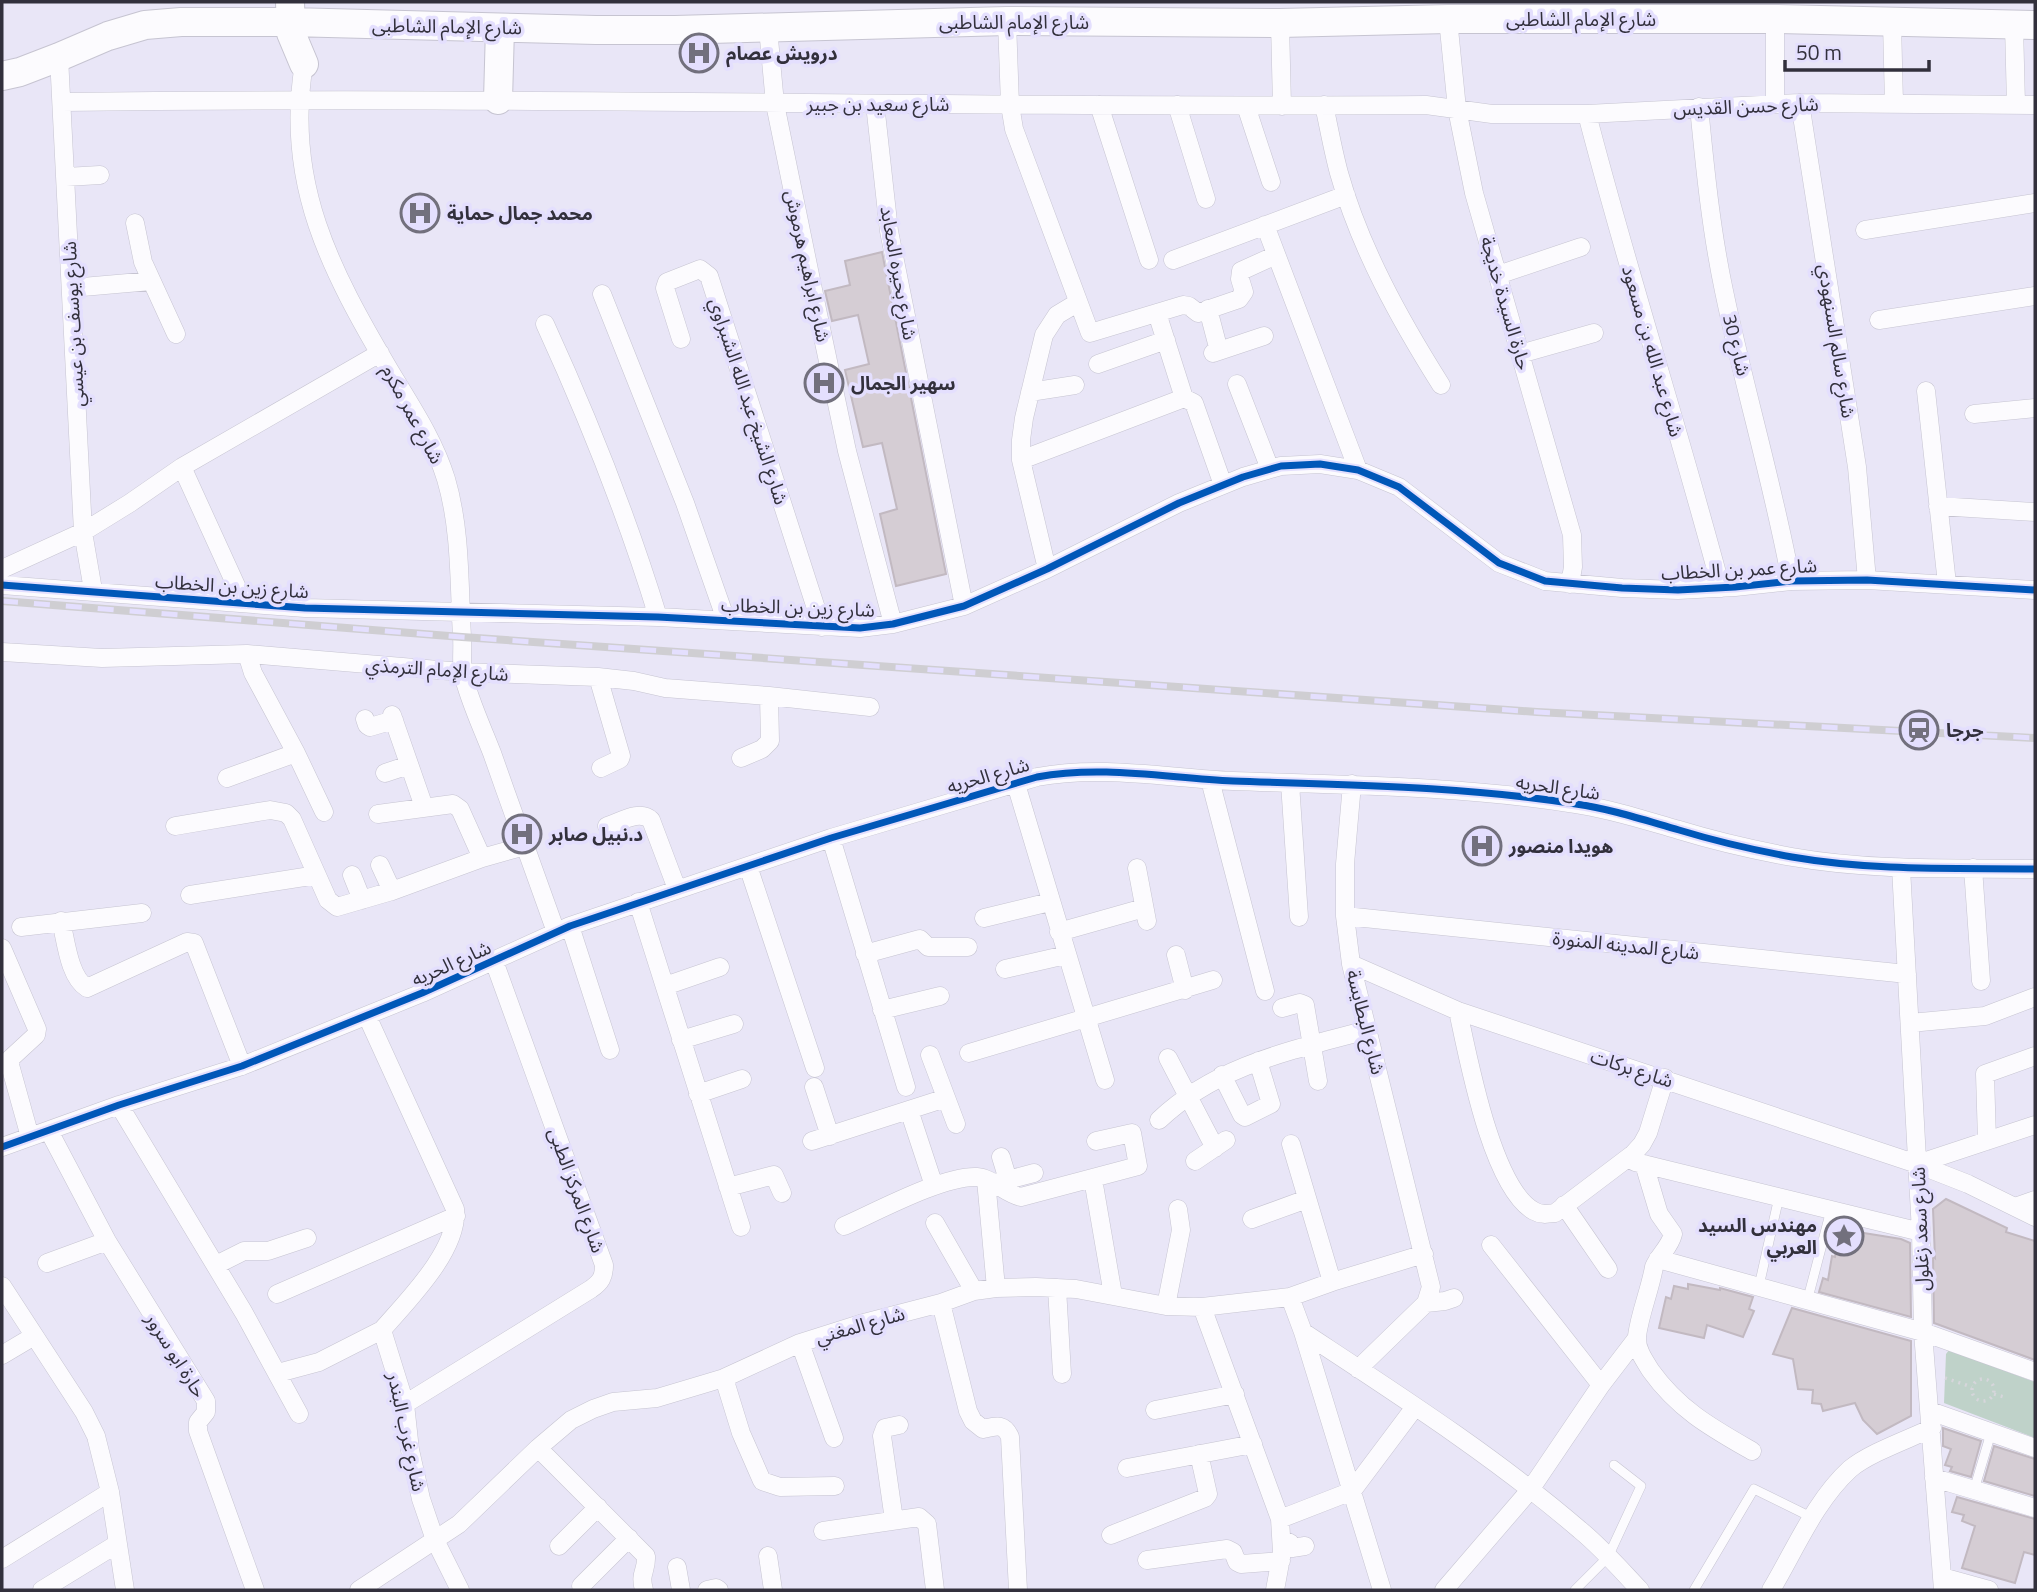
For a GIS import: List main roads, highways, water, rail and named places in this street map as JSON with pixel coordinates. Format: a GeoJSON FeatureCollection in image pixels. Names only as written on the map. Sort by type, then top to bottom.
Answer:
{"type":"FeatureCollection","features":[{"type":"Feature","properties":{"kind":"main road","name":"شارع الإمام الشاطبى"},"geometry":{"type":"LineString","coordinates":[[2,76],[20,72],[108,36],[145,25],[302,12],[500,27],[662,30],[1007,21],[1280,23],[1448,19],[1775,19],[2024,25]]}},
{"type":"Feature","properties":{"kind":"main road"},"geometry":{"type":"LineString","coordinates":[[302,12],[312,44],[304,64]]}},
{"type":"Feature","properties":{"kind":"main road"},"geometry":{"type":"LineString","coordinates":[[498,100],[500,27]]}},
{"type":"Feature","properties":{"kind":"railway"},"geometry":{"type":"LineString","coordinates":[[2,601],[462,637],[1537,712],[2035,738]]}},
{"type":"Feature","properties":{"kind":"place","name":"درويش عصام"},"geometry":{"type":"Point","coordinates":[699,53]}},
{"type":"Feature","properties":{"kind":"place","name":"محمد جمال حماية"},"geometry":{"type":"Point","coordinates":[420,213]}},
{"type":"Feature","properties":{"kind":"place","name":"سهير الجمال"},"geometry":{"type":"Point","coordinates":[824,383]}},
{"type":"Feature","properties":{"kind":"place","name":"جرجا"},"geometry":{"type":"Point","coordinates":[1919,730]}},
{"type":"Feature","properties":{"kind":"place","name":"د.نبيل صابر"},"geometry":{"type":"Point","coordinates":[522,834]}},
{"type":"Feature","properties":{"kind":"place","name":"هويدا منصور"},"geometry":{"type":"Point","coordinates":[1482,846]}},
{"type":"Feature","properties":{"kind":"place","name":"مهندس السيد العربي"},"geometry":{"type":"Point","coordinates":[1844,1236]}}]}
